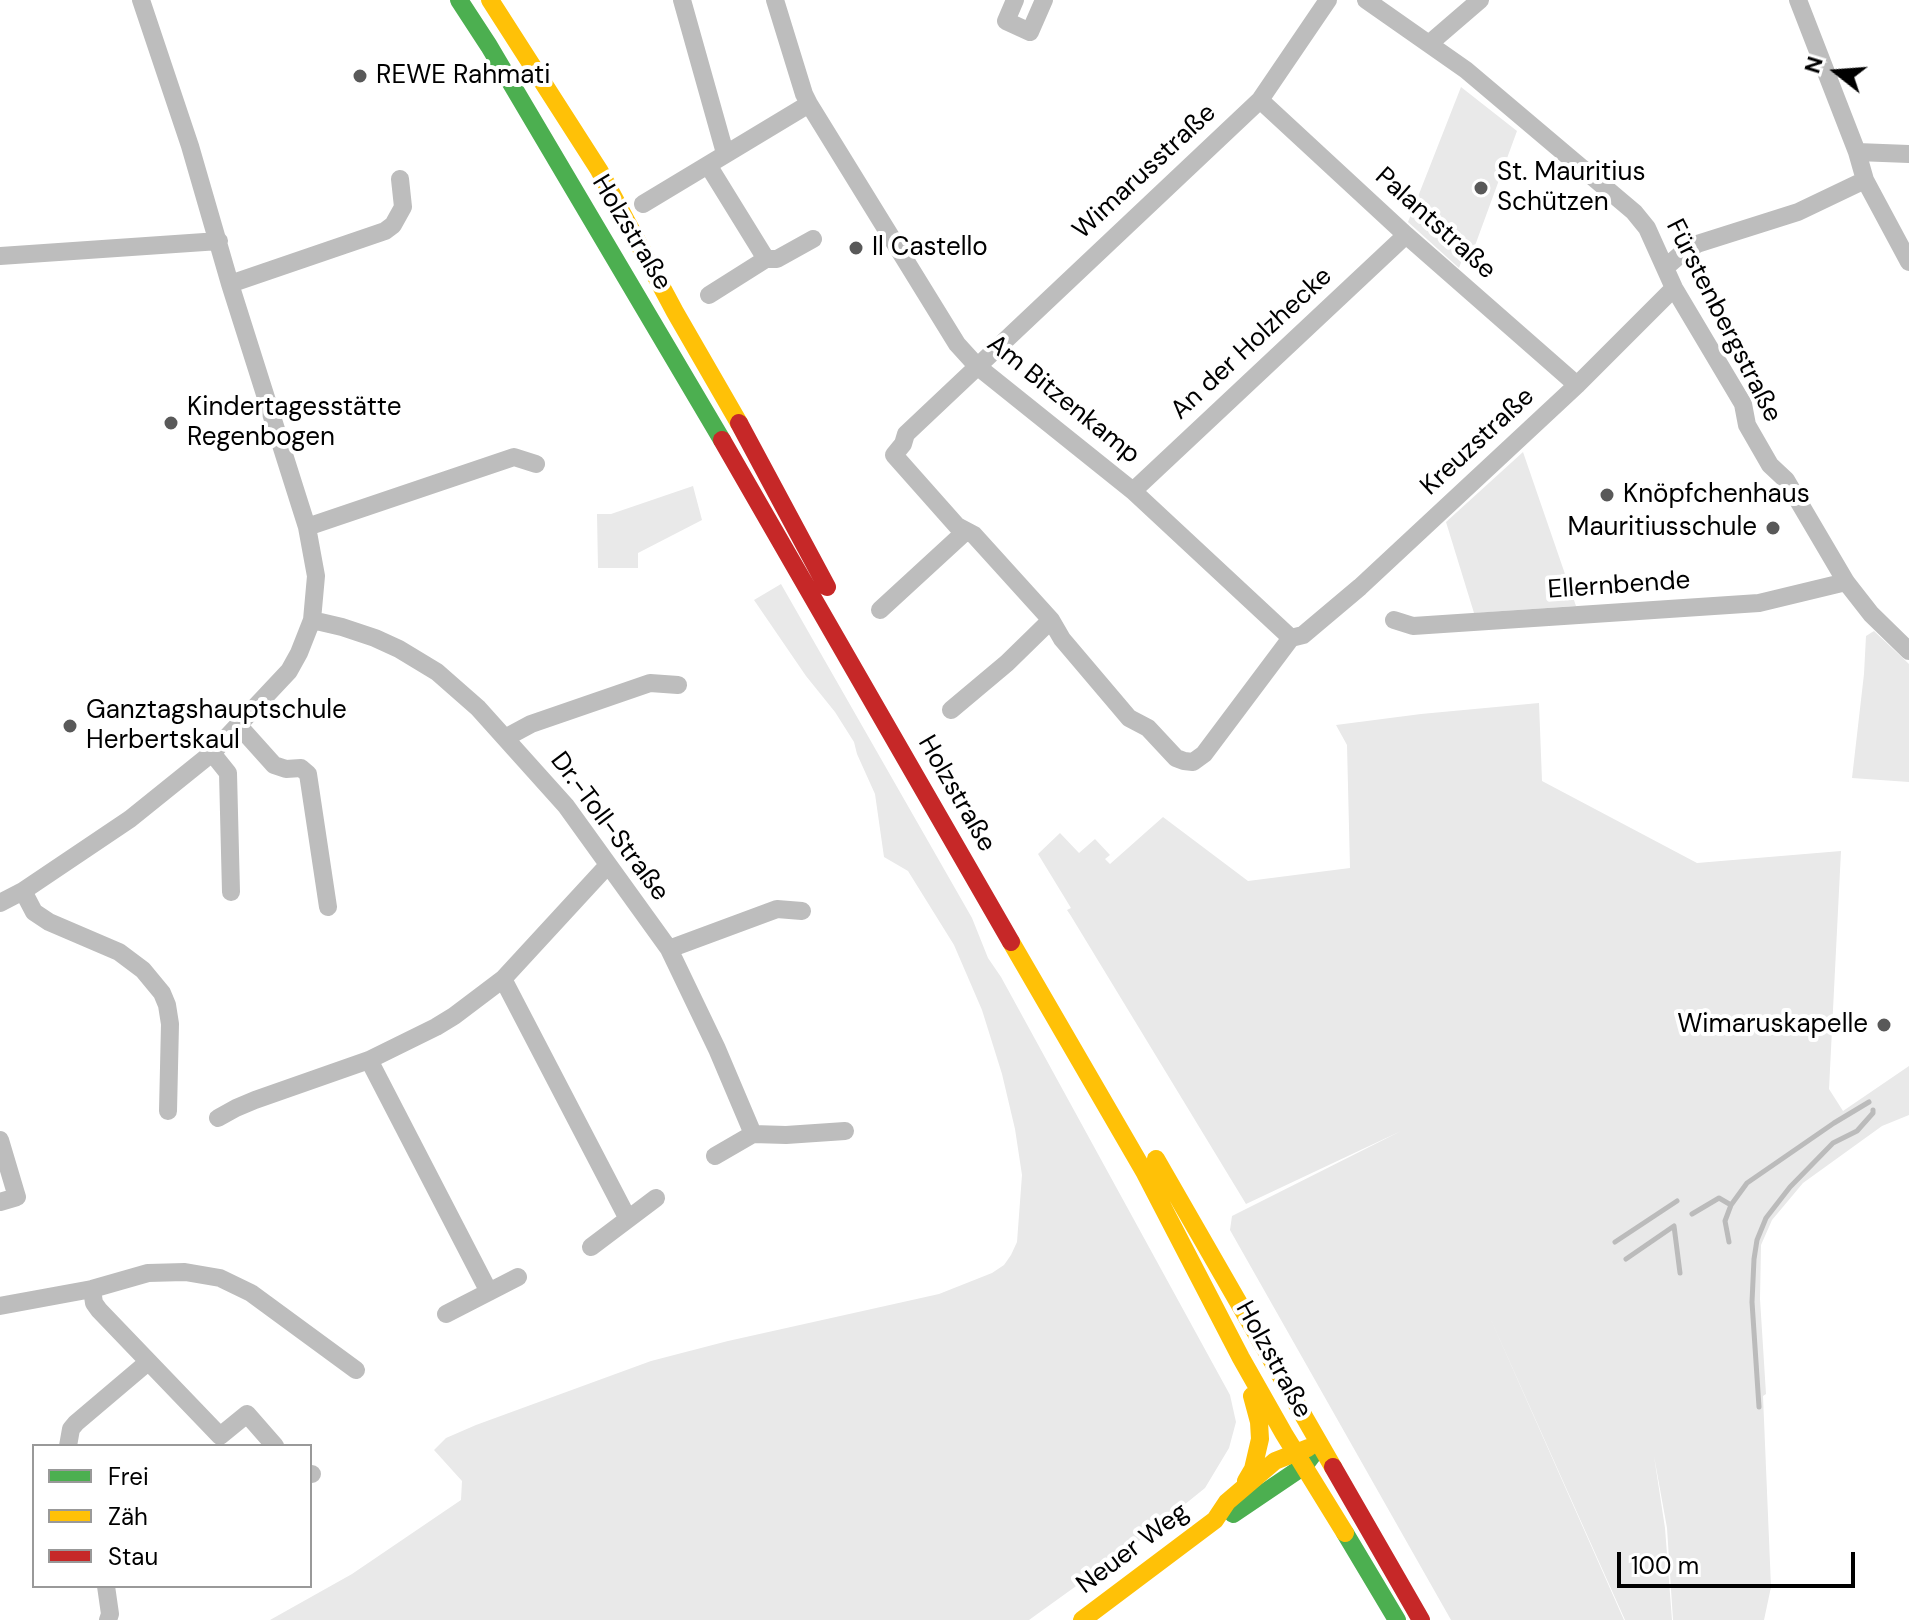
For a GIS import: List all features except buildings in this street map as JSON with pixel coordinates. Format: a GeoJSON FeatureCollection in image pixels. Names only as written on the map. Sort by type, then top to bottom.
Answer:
{"type":"FeatureCollection","features":[{"type":"Feature","properties":{"kind":"main road","name":"Holzstraße"},"geometry":{"type":"LineString","coordinates":[[459,0],[663,338],[1129,1146],[1241,1358],[1397,1620]]}},
{"type":"Feature","properties":{"kind":"main road","name":"Holzstraße"},"geometry":{"type":"LineString","coordinates":[[490,0],[599,170],[828,590],[1421,1620]]}},
{"type":"Feature","properties":{"kind":"main road"},"geometry":{"type":"LineString","coordinates":[[1241,1358],[1256,1411],[1260,1439],[1253,1469],[1242,1488]]}},
{"type":"Feature","properties":{"kind":"main road","name":"Neuer Weg"},"geometry":{"type":"LineString","coordinates":[[1082,1620],[1215,1520],[1235,1513],[1260,1497],[1319,1444]]}},
{"type":"Feature","properties":{"kind":"main road","name":"Neuer Weg"},"geometry":{"type":"LineString","coordinates":[[1215,1520],[1227,1502],[1275,1461],[1299,1459]]}},
{"type":"Feature","properties":{"kind":"main road"},"geometry":{"type":"LineString","coordinates":[[1260,1497],[1277,1495],[1299,1498],[1335,1515]]}},
{"type":"Feature","properties":{"kind":"street"},"geometry":{"type":"LineString","coordinates":[[0,903],[23,891],[130,819],[212,753],[289,671],[312,620],[316,576],[307,527],[190,146],[141,0]]}},
{"type":"Feature","properties":{"kind":"street"},"geometry":{"type":"LineString","coordinates":[[682,0],[725,153]]}},
{"type":"Feature","properties":{"kind":"street","name":"Am Bitzenkamp"},"geometry":{"type":"LineString","coordinates":[[775,0],[809,104],[957,344],[977,366],[1133,491],[1291,638]]}},
{"type":"Feature","properties":{"kind":"street"},"geometry":{"type":"LineString","coordinates":[[1015,0],[1006,21],[1030,32],[1044,0]]}},
{"type":"Feature","properties":{"kind":"street","name":"Wimarusstraße"},"geometry":{"type":"LineString","coordinates":[[966,531],[957,526],[894,455],[906,434],[1260,100],[1328,0]]}},
{"type":"Feature","properties":{"kind":"street","name":"Fürstenbergstraße"},"geometry":{"type":"LineString","coordinates":[[1366,0],[1466,70],[1634,212],[1647,228],[1674,288],[1743,404],[1747,425],[1770,465],[1786,480],[1846,582],[1871,614],[1909,651]]}},
{"type":"Feature","properties":{"kind":"street"},"geometry":{"type":"LineString","coordinates":[[1430,43],[1480,0]]}},
{"type":"Feature","properties":{"kind":"street"},"geometry":{"type":"LineString","coordinates":[[1798,0],[1865,180],[1909,262]]}},
{"type":"Feature","properties":{"kind":"street","name":"Palantstraße"},"geometry":{"type":"LineString","coordinates":[[1260,100],[1406,235],[1577,385]]}},
{"type":"Feature","properties":{"kind":"street"},"geometry":{"type":"LineString","coordinates":[[643,204],[809,104]]}},
{"type":"Feature","properties":{"kind":"street"},"geometry":{"type":"LineString","coordinates":[[1857,152],[1909,154]]}},
{"type":"Feature","properties":{"kind":"street"},"geometry":{"type":"LineString","coordinates":[[708,165],[766,259]]}},
{"type":"Feature","properties":{"kind":"street"},"geometry":{"type":"LineString","coordinates":[[230,284],[385,231],[393,225],[403,207],[400,179]]}},
{"type":"Feature","properties":{"kind":"street"},"geometry":{"type":"LineString","coordinates":[[1666,267],[1697,244],[1798,212],[1865,180]]}},
{"type":"Feature","properties":{"kind":"street","name":"An der Holzhecke"},"geometry":{"type":"LineString","coordinates":[[1133,491],[1406,235]]}},
{"type":"Feature","properties":{"kind":"street"},"geometry":{"type":"LineString","coordinates":[[709,295],[766,259],[777,259],[813,239]]}},
{"type":"Feature","properties":{"kind":"street"},"geometry":{"type":"LineString","coordinates":[[0,256],[219,241]]}},
{"type":"Feature","properties":{"kind":"street","name":"Kreuzstraße"},"geometry":{"type":"LineString","coordinates":[[1291,638],[1303,635],[1360,587],[1577,385],[1674,288]]}},
{"type":"Feature","properties":{"kind":"street"},"geometry":{"type":"LineString","coordinates":[[307,527],[514,457],[536,464]]}},
{"type":"Feature","properties":{"kind":"street"},"geometry":{"type":"LineString","coordinates":[[880,610],[966,531],[974,535],[1051,620],[1062,639],[1129,718],[1148,728],[1176,758],[1193,762],[1204,754],[1291,638]]}},
{"type":"Feature","properties":{"kind":"street","name":"Ellernbende"},"geometry":{"type":"LineString","coordinates":[[1394,620],[1413,626],[1759,603],[1846,582]]}},
{"type":"Feature","properties":{"kind":"street","name":"Dr.-Toll-Straße"},"geometry":{"type":"LineString","coordinates":[[312,620],[375,638],[437,672],[478,708],[566,806],[669,949],[753,1134]]}},
{"type":"Feature","properties":{"kind":"street"},"geometry":{"type":"LineString","coordinates":[[951,710],[1007,663],[1051,620]]}},
{"type":"Feature","properties":{"kind":"street","name":"Dr.-Toll-Straße"},"geometry":{"type":"LineString","coordinates":[[505,738],[531,724],[650,683],[678,685]]}},
{"type":"Feature","properties":{"kind":"street"},"geometry":{"type":"LineString","coordinates":[[239,726],[274,765],[286,769],[301,768],[308,774],[328,907]]}},
{"type":"Feature","properties":{"kind":"street"},"geometry":{"type":"LineString","coordinates":[[212,753],[228,773],[231,892]]}},
{"type":"Feature","properties":{"kind":"street"},"geometry":{"type":"LineString","coordinates":[[218,1118],[255,1100],[369,1060],[436,1027],[503,979],[608,865]]}},
{"type":"Feature","properties":{"kind":"street"},"geometry":{"type":"LineString","coordinates":[[23,891],[34,912],[49,922],[119,952],[143,970],[162,993],[170,1024],[168,1111]]}},
{"type":"Feature","properties":{"kind":"street"},"geometry":{"type":"LineString","coordinates":[[669,949],[777,909],[802,911]]}},
{"type":"Feature","properties":{"kind":"street"},"geometry":{"type":"LineString","coordinates":[[503,979],[628,1219]]}},
{"type":"Feature","properties":{"kind":"street"},"geometry":{"type":"LineString","coordinates":[[369,1060],[489,1292]]}},
{"type":"Feature","properties":{"kind":"street"},"geometry":{"type":"LineString","coordinates":[[715,1156],[753,1134],[845,1131]]}},
{"type":"Feature","properties":{"kind":"street"},"geometry":{"type":"LineString","coordinates":[[0,1140],[17,1197],[0,1202]]}},
{"type":"Feature","properties":{"kind":"street"},"geometry":{"type":"LineString","coordinates":[[591,1247],[656,1198]]}},
{"type":"Feature","properties":{"kind":"street"},"geometry":{"type":"LineString","coordinates":[[0,1306],[92,1289],[148,1273],[185,1272],[220,1278],[251,1293],[356,1370]]}},
{"type":"Feature","properties":{"kind":"street"},"geometry":{"type":"LineString","coordinates":[[446,1314],[518,1277]]}},
{"type":"Feature","properties":{"kind":"street"},"geometry":{"type":"LineString","coordinates":[[92,1289],[94,1303],[99,1310],[220,1436],[247,1414],[273,1444]]}},
{"type":"Feature","properties":{"kind":"street"},"geometry":{"type":"LineString","coordinates":[[68,1444],[71,1429],[76,1423],[148,1362]]}},
{"type":"Feature","properties":{"kind":"street"},"geometry":{"type":"LineString","coordinates":[[106,1588],[108,1620]]}},
{"type":"Feature","properties":{"kind":"shaded area"},"geometry":{"type":"Polygon","coordinates":[[[1461,87],[1517,131],[1473,251],[1466,249],[1459,268],[1408,222],[1461,87]]]}},
{"type":"Feature","properties":{"kind":"shaded area"},"geometry":{"type":"Polygon","coordinates":[[[1523,452],[1576,606],[1474,613],[1446,522],[1523,452]]]}},
{"type":"Feature","properties":{"kind":"shaded area"},"geometry":{"type":"Polygon","coordinates":[[[693,486],[702,520],[638,553],[638,568],[598,568],[597,514],[611,514],[693,486]]]}},
{"type":"Feature","properties":{"kind":"shaded area"},"geometry":{"type":"Polygon","coordinates":[[[781,584],[972,918],[988,958],[1230,1395],[1236,1422],[1229,1448],[1205,1488],[1147,1535],[1029,1620],[270,1620],[352,1574],[461,1500],[462,1481],[434,1450],[446,1438],[651,1361],[939,1294],[992,1273],[1004,1265],[1011,1255],[1017,1242],[1022,1175],[1002,1074],[982,1010],[954,945],[908,871],[884,857],[875,794],[854,742],[754,600],[781,584]]]}},
{"type":"Feature","properties":{"kind":"shaded area"},"geometry":{"type":"Polygon","coordinates":[[[1874,631],[1909,664],[1909,782],[1852,778],[1866,636],[1874,631]]]}},
{"type":"Feature","properties":{"kind":"shaded area"},"geometry":{"type":"Polygon","coordinates":[[[1539,703],[1542,781],[1697,863],[1841,851],[1829,1089],[1843,1111],[1909,1066],[1909,1115],[1882,1126],[1803,1183],[1772,1220],[1761,1245],[1760,1299],[1771,1587],[1764,1620],[1673,1620],[1667,1528],[1654,1456],[1665,1528],[1672,1620],[1625,1620],[1488,1313],[1624,1620],[1451,1620],[1230,1230],[1232,1216],[1401,1131],[1246,1204],[1067,910],[1071,908],[1038,854],[1060,833],[1079,853],[1095,839],[1110,855],[1105,859],[1110,864],[1163,817],[1248,881],[1350,868],[1347,745],[1336,725],[1539,703]]]}},
{"type":"Feature","properties":{"kind":"waterway"},"geometry":{"type":"LineString","coordinates":[[1692,1214],[1719,1198],[1731,1205],[1747,1183],[1869,1102]]}},
{"type":"Feature","properties":{"kind":"waterway"},"geometry":{"type":"LineString","coordinates":[[1759,1407],[1752,1302],[1757,1240],[1766,1218],[1790,1187],[1833,1143],[1857,1131],[1873,1110]]}},
{"type":"Feature","properties":{"kind":"waterway"},"geometry":{"type":"LineString","coordinates":[[1615,1242],[1677,1201]]}},
{"type":"Feature","properties":{"kind":"waterway"},"geometry":{"type":"LineString","coordinates":[[1729,1242],[1725,1221],[1731,1205]]}},
{"type":"Feature","properties":{"kind":"waterway"},"geometry":{"type":"LineString","coordinates":[[1626,1259],[1674,1226],[1680,1273]]}},
{"type":"Feature","properties":{"kind":"traffic: fast"},"geometry":{"type":"LineString","coordinates":[[459,0],[722,440]]}},
{"type":"Feature","properties":{"kind":"traffic: fast"},"geometry":{"type":"LineString","coordinates":[[1233,1514],[1304,1466],[1313,1454]]}},
{"type":"Feature","properties":{"kind":"traffic: fast"},"geometry":{"type":"LineString","coordinates":[[1345,1533],[1397,1620]]}},
{"type":"Feature","properties":{"kind":"traffic: slow"},"geometry":{"type":"LineString","coordinates":[[490,0],[599,170],[739,423]]}},
{"type":"Feature","properties":{"kind":"traffic: slow"},"geometry":{"type":"LineString","coordinates":[[1011,942],[1145,1173],[1241,1358],[1345,1533]]}},
{"type":"Feature","properties":{"kind":"traffic: slow"},"geometry":{"type":"LineString","coordinates":[[1156,1159],[1333,1467]]}},
{"type":"Feature","properties":{"kind":"traffic: slow"},"geometry":{"type":"LineString","coordinates":[[1246,1481],[1253,1469],[1260,1439],[1252,1396]]}},
{"type":"Feature","properties":{"kind":"traffic: slow"},"geometry":{"type":"LineString","coordinates":[[1082,1620],[1215,1520],[1227,1502],[1275,1461],[1308,1448]]}},
{"type":"Feature","properties":{"kind":"traffic: jam"},"geometry":{"type":"LineString","coordinates":[[739,423],[827,587]]}},
{"type":"Feature","properties":{"kind":"traffic: jam"},"geometry":{"type":"LineString","coordinates":[[722,440],[1011,942]]}},
{"type":"Feature","properties":{"kind":"traffic: jam"},"geometry":{"type":"LineString","coordinates":[[1333,1467],[1421,1620]]}},
{"type":"Feature","properties":{"kind":"place","name":"REWE Rahmati"},"geometry":{"type":"Point","coordinates":[360,76]}},
{"type":"Feature","properties":{"kind":"place","name":"St. Mauritius Schützen"},"geometry":{"type":"Point","coordinates":[1481,188]}},
{"type":"Feature","properties":{"kind":"place","name":"Il Castello"},"geometry":{"type":"Point","coordinates":[856,248]}},
{"type":"Feature","properties":{"kind":"place","name":"Kindertagesstätte Regenbogen"},"geometry":{"type":"Point","coordinates":[171,423]}},
{"type":"Feature","properties":{"kind":"place","name":"Knöpfchenhaus"},"geometry":{"type":"Point","coordinates":[1607,495]}},
{"type":"Feature","properties":{"kind":"place","name":"Mauritiusschule"},"geometry":{"type":"Point","coordinates":[1773,528]}},
{"type":"Feature","properties":{"kind":"place","name":"Ganztagshauptschule Herbertskaul"},"geometry":{"type":"Point","coordinates":[70,726]}},
{"type":"Feature","properties":{"kind":"place","name":"Wimaruskapelle"},"geometry":{"type":"Point","coordinates":[1884,1025]}}]}
